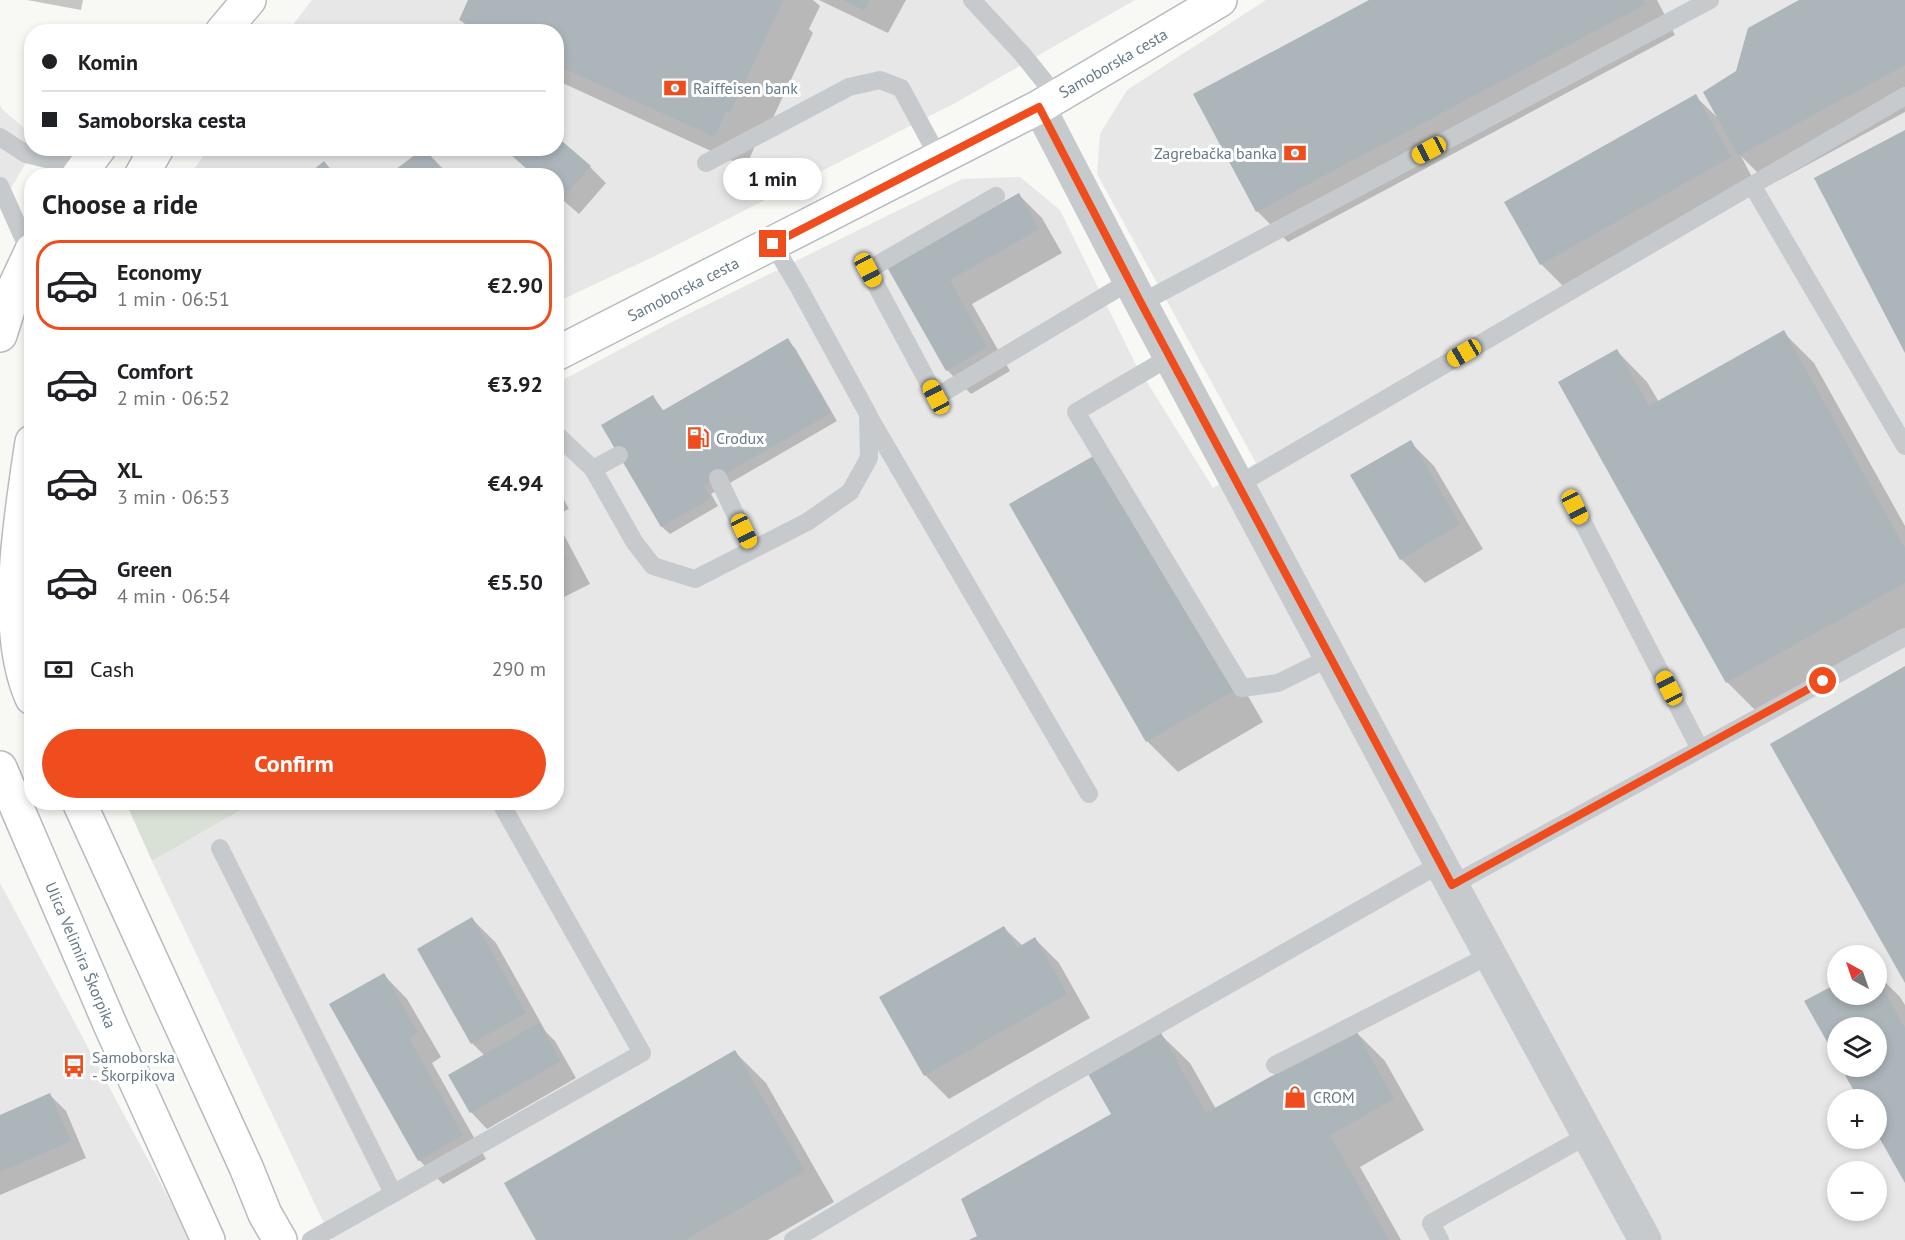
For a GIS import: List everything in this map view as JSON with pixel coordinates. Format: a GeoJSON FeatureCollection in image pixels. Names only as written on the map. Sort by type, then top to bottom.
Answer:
{"type":"FeatureCollection","features":[{"type":"Feature","properties":{"kind":"main road"},"geometry":{"type":"LineString","coordinates":[[229,24],[249,0]]}},
{"type":"Feature","properties":{"kind":"main road","name":"Samoborska cesta"},"geometry":{"type":"LineString","coordinates":[[564,350],[1047,102],[1220,0]]}},
{"type":"Feature","properties":{"kind":"main road"},"geometry":{"type":"LineString","coordinates":[[0,335],[8,284],[24,261]]}},
{"type":"Feature","properties":{"kind":"main road"},"geometry":{"type":"LineString","coordinates":[[24,495],[17,541],[16,623],[20,660],[24,673]]}},
{"type":"Feature","properties":{"kind":"main road","name":"Ulica Velimira Škorpika"},"geometry":{"type":"LineString","coordinates":[[4,783],[208,1240]]}},
{"type":"Feature","properties":{"kind":"main road"},"geometry":{"type":"LineString","coordinates":[[83,810],[246,1167],[265,1214],[280,1240]]}},
{"type":"Feature","properties":{"kind":"street"},"geometry":{"type":"LineString","coordinates":[[1047,102],[1135,292],[1446,874],[1645,1240]]}},
{"type":"Feature","properties":{"kind":"lane"},"geometry":{"type":"LineString","coordinates":[[972,0],[1023,55],[1047,102]]}},
{"type":"Feature","properties":{"kind":"lane"},"geometry":{"type":"LineString","coordinates":[[996,196],[868,270],[936,397],[1135,292],[1700,2]]}},
{"type":"Feature","properties":{"kind":"lane"},"geometry":{"type":"LineString","coordinates":[[706,163],[849,87],[880,80],[901,88],[939,158]]}},
{"type":"Feature","properties":{"kind":"lane"},"geometry":{"type":"LineString","coordinates":[[1238,485],[1905,96]]}},
{"type":"Feature","properties":{"kind":"lane"},"geometry":{"type":"LineString","coordinates":[[0,137],[24,153]]}},
{"type":"Feature","properties":{"kind":"lane"},"geometry":{"type":"LineString","coordinates":[[38,156],[87,164]]}},
{"type":"Feature","properties":{"kind":"lane"},"geometry":{"type":"LineString","coordinates":[[1752,185],[1905,447]]}},
{"type":"Feature","properties":{"kind":"lane"},"geometry":{"type":"LineString","coordinates":[[0,186],[24,236]]}},
{"type":"Feature","properties":{"kind":"lane"},"geometry":{"type":"LineString","coordinates":[[773,244],[861,403],[1089,794]]}},
{"type":"Feature","properties":{"kind":"lane"},"geometry":{"type":"LineString","coordinates":[[1170,357],[1076,412],[1242,688],[1278,683],[1331,657]]}},
{"type":"Feature","properties":{"kind":"lane"},"geometry":{"type":"LineString","coordinates":[[564,442],[593,469],[635,543],[653,566],[695,579],[807,522],[850,492],[869,458],[868,414],[861,403]]}},
{"type":"Feature","properties":{"kind":"lane"},"geometry":{"type":"LineString","coordinates":[[593,469],[619,455]]}},
{"type":"Feature","properties":{"kind":"lane"},"geometry":{"type":"LineString","coordinates":[[718,478],[752,549]]}},
{"type":"Feature","properties":{"kind":"lane"},"geometry":{"type":"LineString","coordinates":[[1575,507],[1700,749]]}},
{"type":"Feature","properties":{"kind":"lane"},"geometry":{"type":"LineString","coordinates":[[793,1240],[1042,1091],[1446,874],[1700,749],[1905,636]]}},
{"type":"Feature","properties":{"kind":"lane"},"geometry":{"type":"LineString","coordinates":[[311,1240],[642,1053],[505,810]]}},
{"type":"Feature","properties":{"kind":"lane"},"geometry":{"type":"LineString","coordinates":[[220,848],[393,1193]]}},
{"type":"Feature","properties":{"kind":"lane"},"geometry":{"type":"LineString","coordinates":[[1275,1065],[1490,955]]}},
{"type":"Feature","properties":{"kind":"lane"},"geometry":{"type":"LineString","coordinates":[[1440,1240],[1431,1223],[1588,1135]]}},
{"type":"Feature","properties":{"kind":"shaded area"},"geometry":{"type":"Polygon","coordinates":[[[312,0],[1135,0],[957,102],[657,255],[564,299],[564,168],[195,168],[203,156],[564,156],[564,24],[293,24],[312,0]]]}},
{"type":"Feature","properties":{"kind":"shaded area"},"geometry":{"type":"Polygon","coordinates":[[[1266,0],[1905,0],[1905,1240],[332,1240],[152,861],[241,810],[564,810],[564,379],[668,324],[962,179],[1020,177],[1060,210],[1135,363],[1213,488],[1256,463],[1097,174],[1100,134],[1127,90],[1266,0]]]}},
{"type":"Feature","properties":{"kind":"shaded area"},"geometry":{"type":"Polygon","coordinates":[[[0,103],[1,108],[24,128],[24,156],[30,156],[0,207],[0,103]]]}},
{"type":"Feature","properties":{"kind":"shaded area"},"geometry":{"type":"Polygon","coordinates":[[[129,810],[241,810],[152,861],[129,810]]]}},
{"type":"Feature","properties":{"kind":"shaded area"},"geometry":{"type":"Polygon","coordinates":[[[0,883],[191,1240],[0,1240],[0,883]]]}},
{"type":"Feature","properties":{"kind":"building","name":"Raiffeisen bank"},"geometry":{"type":"Polygon","coordinates":[[[468,0],[783,1],[730,113],[726,111],[715,137],[564,69],[564,24],[467,24],[459,20],[468,0]]]}},
{"type":"Feature","properties":{"kind":"building"},"geometry":{"type":"Polygon","coordinates":[[[843,0],[870,0],[864,10],[843,0]]]}},
{"type":"Feature","properties":{"kind":"building","name":"Zagrebačka banka"},"geometry":{"type":"Polygon","coordinates":[[[1369,0],[1643,0],[1646,4],[1256,212],[1193,94],[1369,0]]]}},
{"type":"Feature","properties":{"kind":"building"},"geometry":{"type":"Polygon","coordinates":[[[1799,0],[1905,0],[1905,65],[1738,156],[1703,92],[1736,71],[1748,28],[1799,0]]]}},
{"type":"Feature","properties":{"kind":"building"},"geometry":{"type":"Polygon","coordinates":[[[1696,94],[1731,157],[1540,265],[1504,202],[1696,94]]]}},
{"type":"Feature","properties":{"kind":"building"},"geometry":{"type":"Polygon","coordinates":[[[1905,130],[1905,353],[1814,178],[1905,130]]]}},
{"type":"Feature","properties":{"kind":"building"},"geometry":{"type":"Polygon","coordinates":[[[564,143],[591,166],[564,197],[564,168],[526,168],[513,156],[564,156],[564,143]]]}},
{"type":"Feature","properties":{"kind":"building"},"geometry":{"type":"Polygon","coordinates":[[[413,156],[430,156],[440,168],[398,168],[413,156]]]}},
{"type":"Feature","properties":{"kind":"building"},"geometry":{"type":"Polygon","coordinates":[[[324,161],[330,168],[316,168],[324,161]]]}},
{"type":"Feature","properties":{"kind":"building"},"geometry":{"type":"Polygon","coordinates":[[[1019,193],[1039,229],[950,280],[987,347],[946,371],[887,267],[1019,193]]]}},
{"type":"Feature","properties":{"kind":"building"},"geometry":{"type":"Polygon","coordinates":[[[1784,330],[1905,548],[1905,583],[1726,683],[1558,382],[1617,349],[1649,406],[1784,330]]]}},
{"type":"Feature","properties":{"kind":"building","name":"Crodux"},"geometry":{"type":"Polygon","coordinates":[[[788,338],[831,413],[704,486],[711,498],[661,527],[601,425],[653,395],[662,411],[788,338]]]}},
{"type":"Feature","properties":{"kind":"building"},"geometry":{"type":"Polygon","coordinates":[[[1411,440],[1460,524],[1400,560],[1350,475],[1411,440]]]}},
{"type":"Feature","properties":{"kind":"building"},"geometry":{"type":"Polygon","coordinates":[[[1097,454],[1233,691],[1146,742],[1009,504],[1097,454]]]}},
{"type":"Feature","properties":{"kind":"building"},"geometry":{"type":"Polygon","coordinates":[[[1905,666],[1905,983],[1887,951],[1887,945],[1884,945],[1770,744],[1905,666]]]}},
{"type":"Feature","properties":{"kind":"building"},"geometry":{"type":"Polygon","coordinates":[[[472,917],[526,1013],[471,1044],[417,949],[472,917]]]}},
{"type":"Feature","properties":{"kind":"building"},"geometry":{"type":"Polygon","coordinates":[[[1004,926],[1017,948],[1035,937],[1067,994],[924,1076],[879,997],[1004,926]]]}},
{"type":"Feature","properties":{"kind":"building"},"geometry":{"type":"Polygon","coordinates":[[[384,973],[418,1033],[409,1038],[463,1135],[418,1161],[329,1004],[384,973]]]}},
{"type":"Feature","properties":{"kind":"building"},"geometry":{"type":"Polygon","coordinates":[[[1827,989],[1827,1005],[1887,1005],[1887,996],[1905,1028],[1905,1183],[1886,1149],[1887,1089],[1853,1089],[1846,1077],[1887,1077],[1887,1017],[1827,1017],[1827,1042],[1804,1001],[1827,989]]]}},
{"type":"Feature","properties":{"kind":"building"},"geometry":{"type":"Polygon","coordinates":[[[539,1023],[561,1061],[470,1113],[448,1075],[539,1023]]]}},
{"type":"Feature","properties":{"kind":"building"},"geometry":{"type":"Polygon","coordinates":[[[1355,1029],[1394,1099],[1330,1135],[1389,1240],[969,1240],[977,1236],[961,1199],[1111,1114],[1087,1072],[1160,1031],[1206,1113],[1355,1029]]]}},
{"type":"Feature","properties":{"kind":"building"},"geometry":{"type":"Polygon","coordinates":[[[735,1050],[805,1171],[685,1240],[536,1240],[504,1183],[735,1050]]]}},
{"type":"Feature","properties":{"kind":"building"},"geometry":{"type":"Polygon","coordinates":[[[50,1093],[71,1141],[0,1172],[0,1115],[50,1093]]]}},
{"type":"Feature","properties":{"kind":"place","name":"Raiffeisen bank"},"geometry":{"type":"Point","coordinates":[675,88]}},
{"type":"Feature","properties":{"kind":"place","name":"Zagrebačka banka"},"geometry":{"type":"Point","coordinates":[1295,153]}},
{"type":"Feature","properties":{"kind":"place","name":"Crodux"},"geometry":{"type":"Point","coordinates":[698,438]}},
{"type":"Feature","properties":{"kind":"place","name":"Samoborska - Škorpikova"},"geometry":{"type":"Point","coordinates":[74,1066]}},
{"type":"Feature","properties":{"kind":"place","name":"CROM"},"geometry":{"type":"Point","coordinates":[1295,1097]}},
{"type":"Feature","properties":{"kind":"route"},"geometry":{"type":"LineString","coordinates":[[773,244],[1039,107],[1141,303],[1452,885],[1823,681]]}}]}
